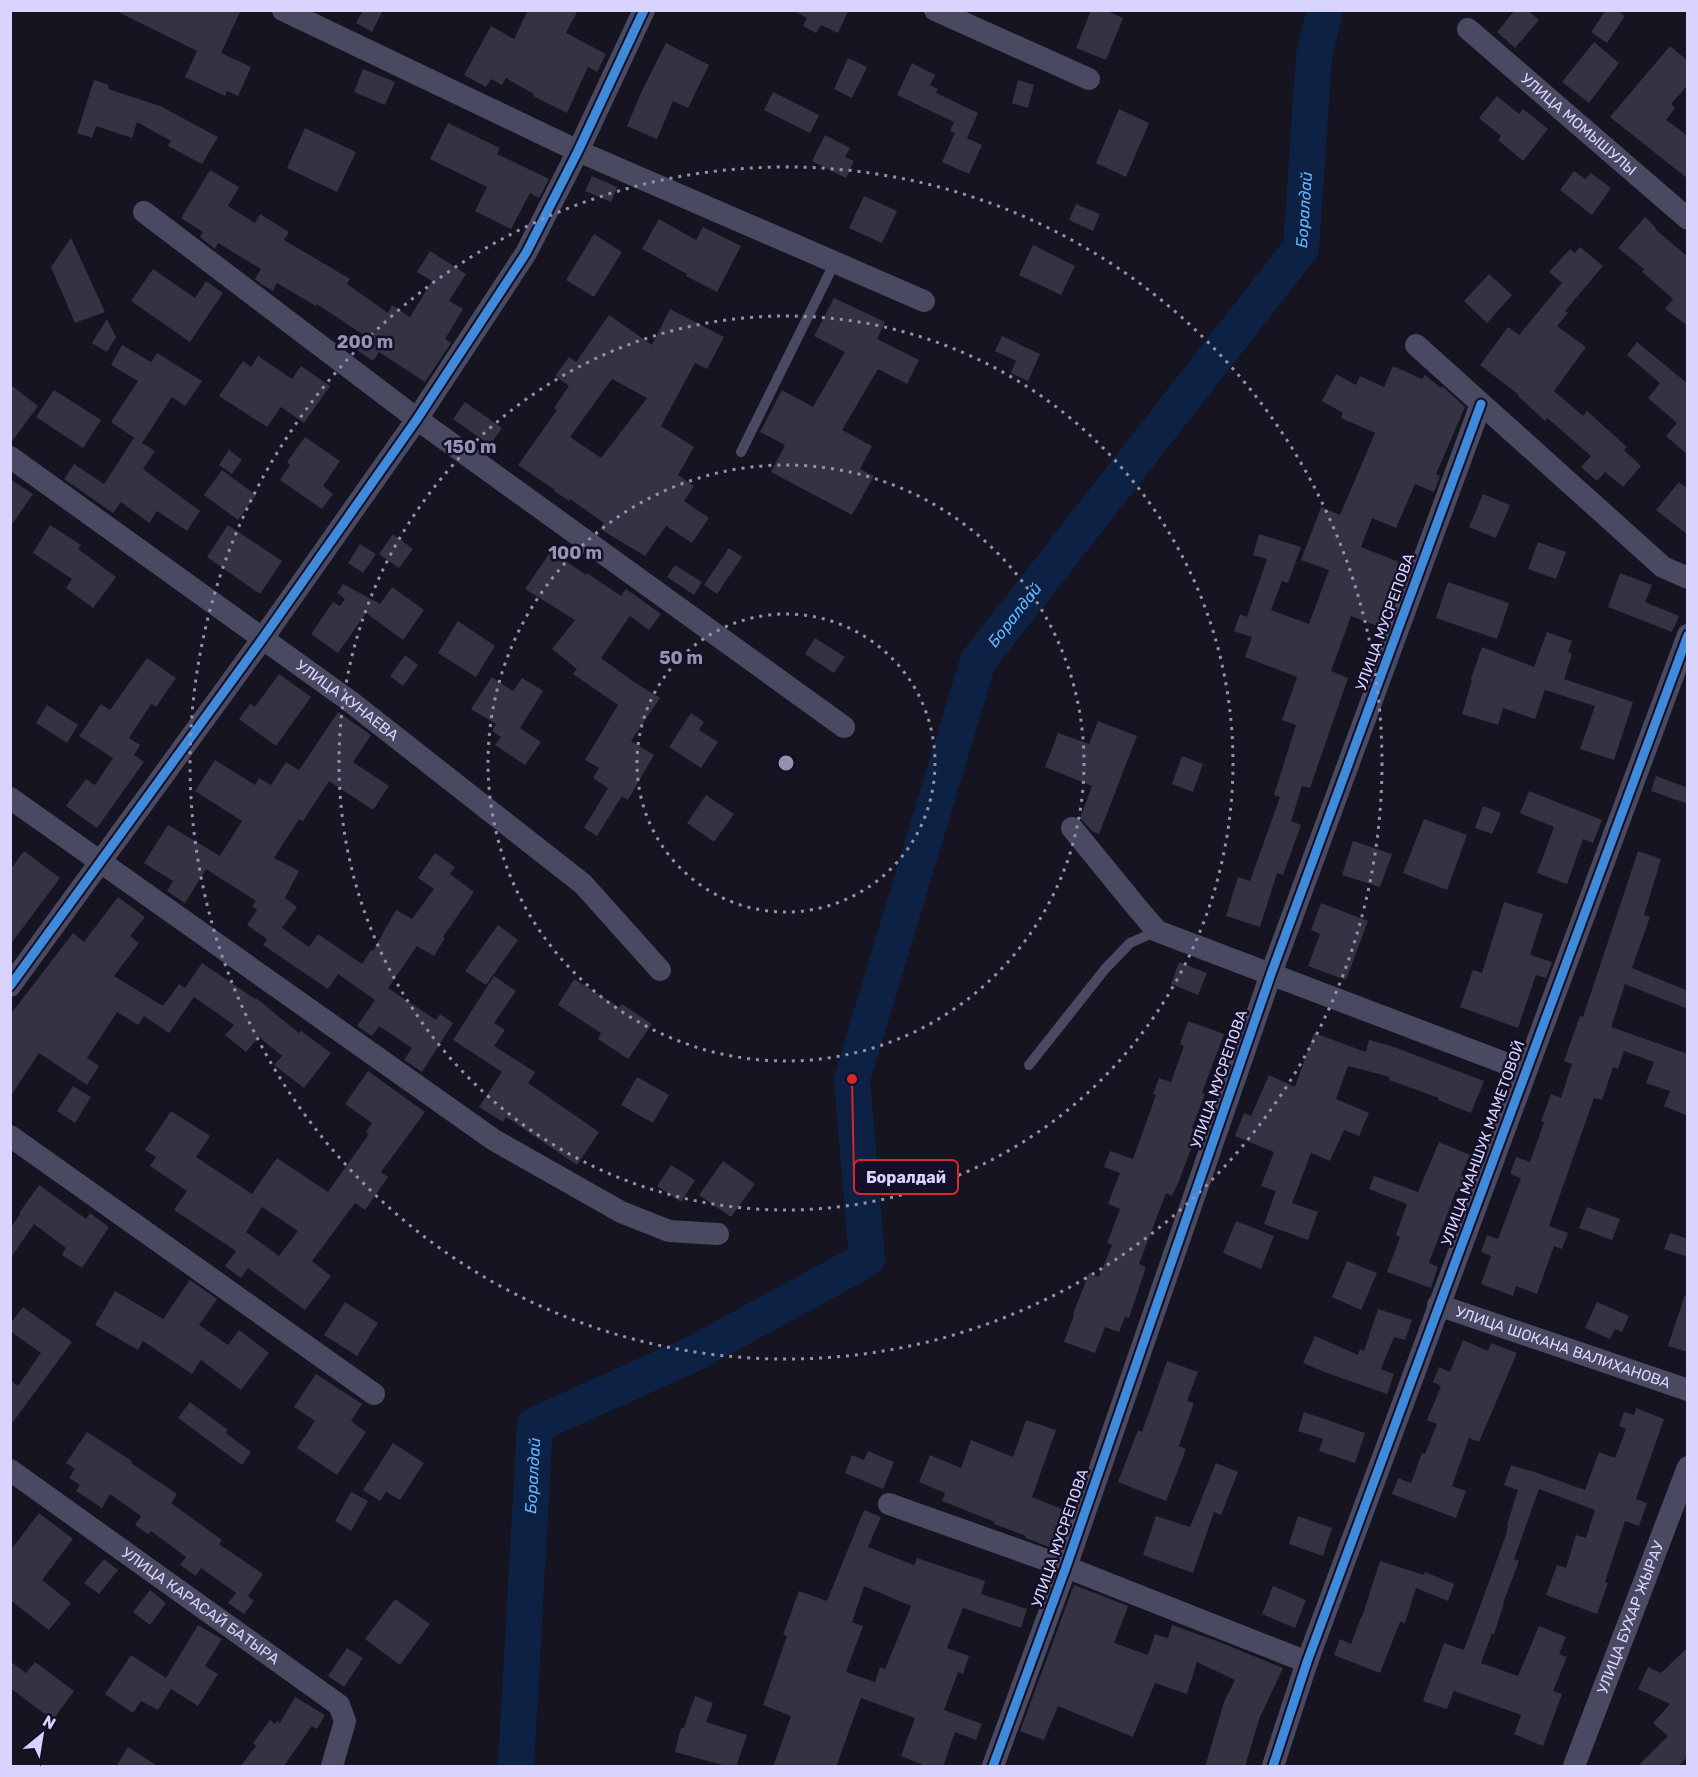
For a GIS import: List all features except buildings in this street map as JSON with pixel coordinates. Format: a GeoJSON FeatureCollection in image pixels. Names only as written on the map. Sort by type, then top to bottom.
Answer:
{"type":"FeatureCollection","features":[{"type":"Feature","properties":{"kind":"street"},"geometry":{"type":"LineString","coordinates":[[284,10],[578,151],[924,301]]}},
{"type":"Feature","properties":{"kind":"street"},"geometry":{"type":"LineString","coordinates":[[10,986],[263,638],[417,419],[526,253],[578,151],[644,10]]}},
{"type":"Feature","properties":{"kind":"street"},"geometry":{"type":"LineString","coordinates":[[935,10],[1089,80]]}},
{"type":"Feature","properties":{"kind":"street","name":"УЛИЦА МОМЫШУЛЫ"},"geometry":{"type":"LineString","coordinates":[[1468,29],[1688,219]]}},
{"type":"Feature","properties":{"kind":"street"},"geometry":{"type":"LineString","coordinates":[[144,212],[417,419],[844,727]]}},
{"type":"Feature","properties":{"kind":"street"},"geometry":{"type":"LineString","coordinates":[[1416,345],[1663,567],[1688,578]]}},
{"type":"Feature","properties":{"kind":"street","name":"УЛИЦА МУСРЕПОВА"},"geometry":{"type":"LineString","coordinates":[[993,1767],[1066,1567],[1271,974],[1481,404]]}},
{"type":"Feature","properties":{"kind":"street","name":"УЛИЦА КУНАЕВА"},"geometry":{"type":"LineString","coordinates":[[10,457],[351,702],[583,884],[660,970]]}},
{"type":"Feature","properties":{"kind":"street","name":"УЛИЦА МАНШУК МАМЕТОВОЙ"},"geometry":{"type":"LineString","coordinates":[[1273,1767],[1307,1662],[1688,635]]}},
{"type":"Feature","properties":{"kind":"street"},"geometry":{"type":"LineString","coordinates":[[10,798],[494,1140],[621,1212],[669,1231],[718,1234]]}},
{"type":"Feature","properties":{"kind":"street"},"geometry":{"type":"LineString","coordinates":[[1072,828],[1157,931],[1526,1071]]}},
{"type":"Feature","properties":{"kind":"street"},"geometry":{"type":"LineString","coordinates":[[10,1136],[374,1394]]}},
{"type":"Feature","properties":{"kind":"street","name":"УЛИЦА ШОКАНА ВАЛИХАНОВА"},"geometry":{"type":"LineString","coordinates":[[1438,1305],[1688,1390]]}},
{"type":"Feature","properties":{"kind":"street","name":"УЛИЦА БУХАР ЖЫРАУ"},"geometry":{"type":"LineString","coordinates":[[1574,1767],[1688,1467]]}},
{"type":"Feature","properties":{"kind":"street","name":"УЛИЦА КАРАСАЙ БАТЫРА"},"geometry":{"type":"LineString","coordinates":[[10,1470],[339,1706],[345,1721],[332,1767]]}},
{"type":"Feature","properties":{"kind":"street"},"geometry":{"type":"LineString","coordinates":[[889,1504],[1066,1567],[1307,1662]]}},
{"type":"Feature","properties":{"kind":"lane"},"geometry":{"type":"LineString","coordinates":[[741,452],[835,262]]}},
{"type":"Feature","properties":{"kind":"lane"},"geometry":{"type":"LineString","coordinates":[[1029,1065],[1104,969],[1130,943],[1157,931]]}},
{"type":"Feature","properties":{"kind":"waterway","name":"Боралдай"},"geometry":{"type":"LineString","coordinates":[[516,1766],[535,1425],[695,1353],[867,1259],[852,1079],[978,661],[1301,248],[1314,56],[1325,10]]}},
{"type":"Feature","properties":{"kind":"cycle path"},"geometry":{"type":"LineString","coordinates":[[10,986],[263,638],[417,419],[526,253],[578,151],[644,10]]}},
{"type":"Feature","properties":{"kind":"cycle path"},"geometry":{"type":"LineString","coordinates":[[993,1766],[1066,1567],[1271,974],[1481,404]]}},
{"type":"Feature","properties":{"kind":"cycle path"},"geometry":{"type":"LineString","coordinates":[[1273,1766],[1307,1662],[1688,635]]}},
{"type":"Feature","properties":{"kind":"place","name":"Боралдай"},"geometry":{"type":"Point","coordinates":[852,1079]}}]}
